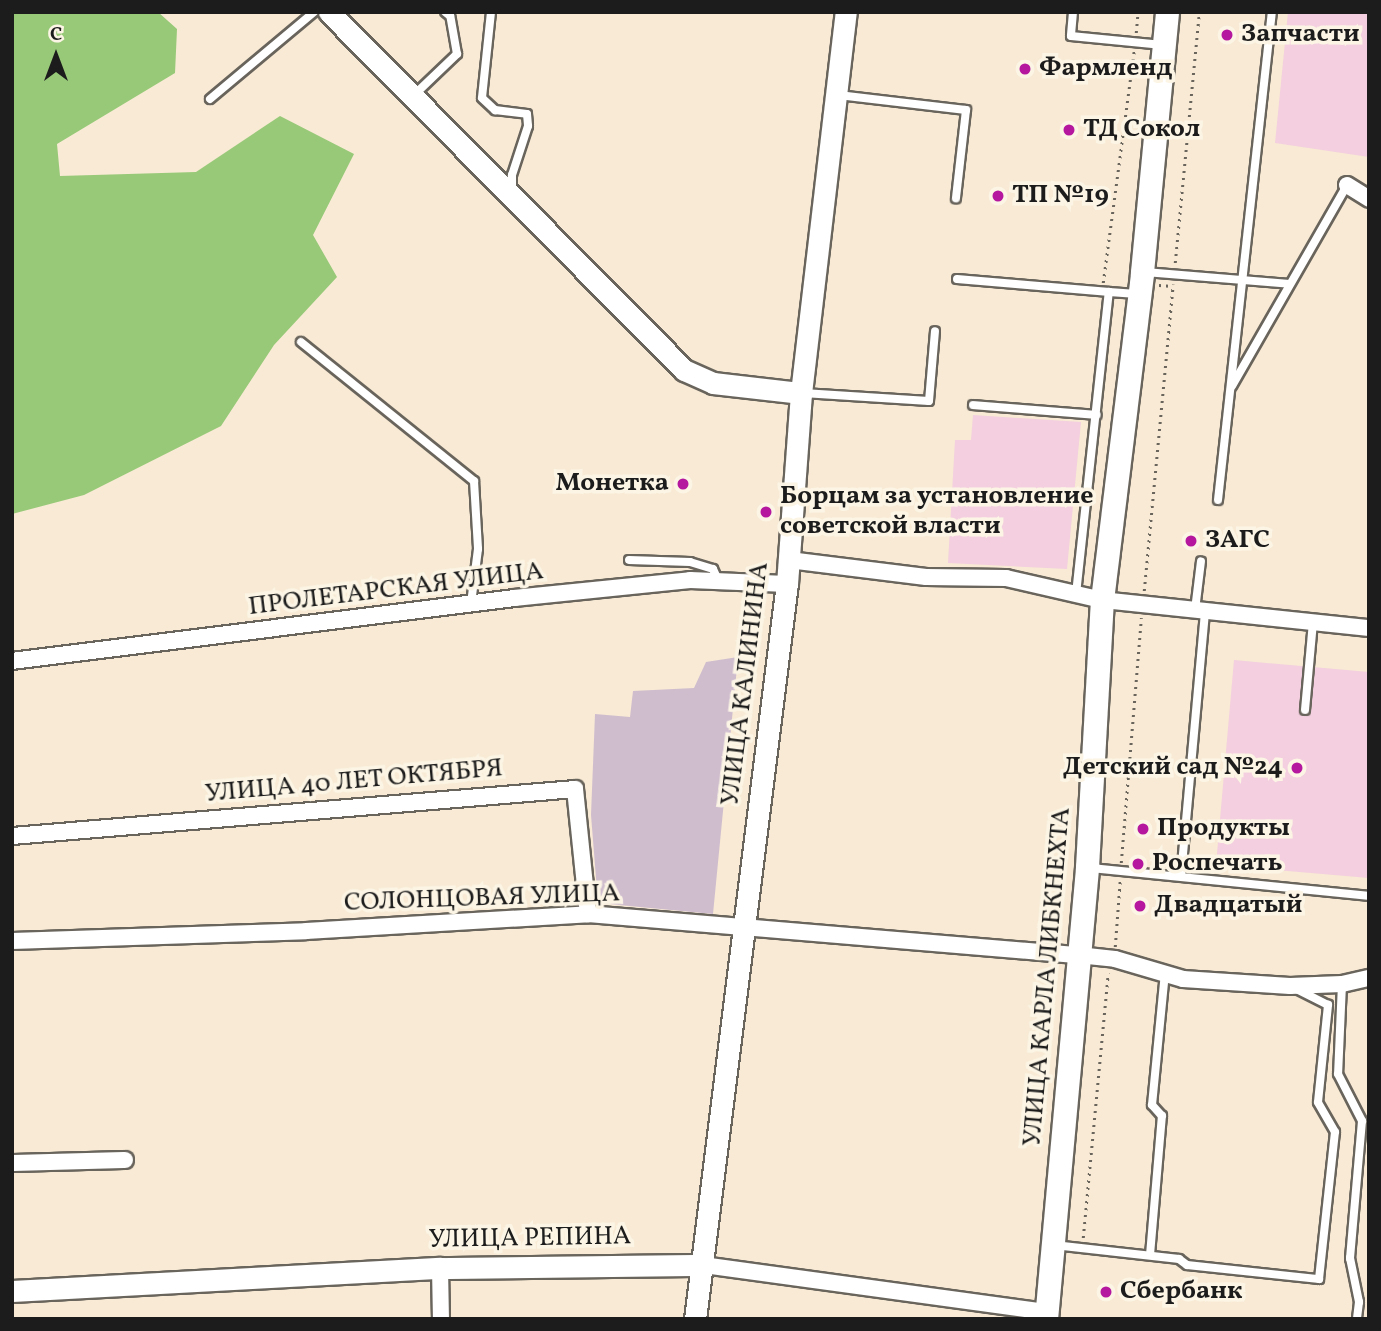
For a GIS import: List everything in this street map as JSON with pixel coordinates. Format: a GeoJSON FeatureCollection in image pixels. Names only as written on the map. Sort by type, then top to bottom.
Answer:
{"type":"FeatureCollection","features":[{"type":"Feature","properties":{"kind":"main road","name":"УЛИЦА КАРЛА ЛИБКНЕХТА"},"geometry":{"type":"LineString","coordinates":[[1049,1316],[1087,867],[1102,600],[1141,283],[1167,12]]}},
{"type":"Feature","properties":{"kind":"street"},"geometry":{"type":"LineString","coordinates":[[329,12],[684,370],[713,383],[801,393]]}},
{"type":"Feature","properties":{"kind":"street","name":"УЛИЦА КАЛИНИНА"},"geometry":{"type":"LineString","coordinates":[[695,1319],[787,584],[801,393],[846,12]]}},
{"type":"Feature","properties":{"kind":"street"},"geometry":{"type":"LineString","coordinates":[[1347,185],[1369,199]]}},
{"type":"Feature","properties":{"kind":"street"},"geometry":{"type":"LineString","coordinates":[[789,560],[926,577],[1006,578],[1102,600],[1369,628]]}},
{"type":"Feature","properties":{"kind":"street","name":"ПРОЛЕТАРСКАЯ УЛИЦА"},"geometry":{"type":"LineString","coordinates":[[12,662],[471,604],[691,580],[787,584]]}},
{"type":"Feature","properties":{"kind":"street","name":"УЛИЦА 40 ЛЕТ ОКТЯБРЯ"},"geometry":{"type":"LineString","coordinates":[[12,836],[575,789],[588,914]]}},
{"type":"Feature","properties":{"kind":"street","name":"СОЛОНЦОВАЯ УЛИЦА"},"geometry":{"type":"LineString","coordinates":[[12,941],[306,931],[588,914],[1079,955],[1115,959],[1184,979],[1290,986],[1342,984],[1369,978]]}},
{"type":"Feature","properties":{"kind":"street"},"geometry":{"type":"LineString","coordinates":[[12,1163],[125,1160]]}},
{"type":"Feature","properties":{"kind":"street","name":"УЛИЦА РЕПИНА"},"geometry":{"type":"LineString","coordinates":[[12,1291],[440,1268],[703,1265],[1049,1316]]}},
{"type":"Feature","properties":{"kind":"street"},"geometry":{"type":"LineString","coordinates":[[440,1268],[441,1319]]}},
{"type":"Feature","properties":{"kind":"lane"},"geometry":{"type":"LineString","coordinates":[[210,99],[314,12]]}},
{"type":"Feature","properties":{"kind":"lane"},"geometry":{"type":"LineString","coordinates":[[413,96],[457,54],[450,16],[445,12]]}},
{"type":"Feature","properties":{"kind":"lane"},"geometry":{"type":"LineString","coordinates":[[491,12],[482,98],[495,110],[527,114],[528,126],[513,175],[512,195]]}},
{"type":"Feature","properties":{"kind":"lane"},"geometry":{"type":"LineString","coordinates":[[1073,12],[1071,36],[1164,45]]}},
{"type":"Feature","properties":{"kind":"lane"},"geometry":{"type":"LineString","coordinates":[[1218,500],[1272,12]]}},
{"type":"Feature","properties":{"kind":"lane"},"geometry":{"type":"LineString","coordinates":[[835,95],[966,110],[956,198]]}},
{"type":"Feature","properties":{"kind":"lane"},"geometry":{"type":"LineString","coordinates":[[1230,390],[1347,185]]}},
{"type":"Feature","properties":{"kind":"lane"},"geometry":{"type":"LineString","coordinates":[[957,279],[1105,291],[1174,274],[1290,284]]}},
{"type":"Feature","properties":{"kind":"lane"},"geometry":{"type":"LineString","coordinates":[[1076,594],[1097,415],[1105,291]]}},
{"type":"Feature","properties":{"kind":"lane"},"geometry":{"type":"LineString","coordinates":[[801,393],[929,401],[935,331]]}},
{"type":"Feature","properties":{"kind":"lane"},"geometry":{"type":"LineString","coordinates":[[302,342],[474,481],[478,549],[471,604]]}},
{"type":"Feature","properties":{"kind":"lane"},"geometry":{"type":"LineString","coordinates":[[973,405],[1097,415]]}},
{"type":"Feature","properties":{"kind":"lane"},"geometry":{"type":"LineString","coordinates":[[629,560],[690,562],[713,569],[718,580]]}},
{"type":"Feature","properties":{"kind":"lane"},"geometry":{"type":"LineString","coordinates":[[1181,876],[1200,610],[1201,561]]}},
{"type":"Feature","properties":{"kind":"lane"},"geometry":{"type":"LineString","coordinates":[[1305,710],[1313,622]]}},
{"type":"Feature","properties":{"kind":"lane"},"geometry":{"type":"LineString","coordinates":[[1087,867],[1369,897]]}},
{"type":"Feature","properties":{"kind":"lane"},"geometry":{"type":"LineString","coordinates":[[1150,1255],[1162,1116],[1152,1105],[1165,973]]}},
{"type":"Feature","properties":{"kind":"lane"},"geometry":{"type":"LineString","coordinates":[[1342,984],[1338,1074],[1362,1121],[1350,1258],[1359,1302],[1357,1319]]}},
{"type":"Feature","properties":{"kind":"lane"},"geometry":{"type":"LineString","coordinates":[[1054,1245],[1179,1259],[1187,1265],[1319,1279],[1335,1132],[1318,1102],[1328,1005],[1290,986]]}},
{"type":"Feature","properties":{"kind":"path"},"geometry":{"type":"LineString","coordinates":[[1105,291],[1138,12]]}},
{"type":"Feature","properties":{"kind":"path"},"geometry":{"type":"LineString","coordinates":[[1082,1248],[1108,972],[1115,959],[1142,604],[1199,12]]}},
{"type":"Feature","properties":{"kind":"shaded area"},"geometry":{"type":"Polygon","coordinates":[[[1288,12],[1369,12],[1369,157],[1275,143],[1288,12]]]}},
{"type":"Feature","properties":{"kind":"shaded area"},"geometry":{"type":"Polygon","coordinates":[[[973,415],[1081,422],[1067,569],[948,563],[955,440],[971,440],[973,415]]]}},
{"type":"Feature","properties":{"kind":"shaded area"},"geometry":{"type":"Polygon","coordinates":[[[738,657],[713,914],[598,903],[591,815],[595,714],[630,717],[633,691],[694,688],[706,662],[738,657]]]}},
{"type":"Feature","properties":{"kind":"shaded area","name":"Детский сад №24"},"geometry":{"type":"Polygon","coordinates":[[[1234,660],[1369,672],[1369,878],[1216,865],[1234,660]]]}},
{"type":"Feature","properties":{"kind":"green space"},"geometry":{"type":"Polygon","coordinates":[[[12,12],[158,12],[177,29],[175,73],[57,144],[60,176],[196,172],[280,116],[354,154],[313,235],[337,277],[274,345],[221,426],[84,495],[12,514],[12,12]]]}},
{"type":"Feature","properties":{"kind":"place","name":"Запчасти"},"geometry":{"type":"Point","coordinates":[1227,35]}},
{"type":"Feature","properties":{"kind":"place","name":"Фармленд"},"geometry":{"type":"Point","coordinates":[1025,69]}},
{"type":"Feature","properties":{"kind":"place","name":"ТД Сокол"},"geometry":{"type":"Point","coordinates":[1069,130]}},
{"type":"Feature","properties":{"kind":"place","name":"ТП №19"},"geometry":{"type":"Point","coordinates":[998,196]}},
{"type":"Feature","properties":{"kind":"place","name":"Монетка"},"geometry":{"type":"Point","coordinates":[683,484]}},
{"type":"Feature","properties":{"kind":"place","name":"Борцам за установление советской власти"},"geometry":{"type":"Point","coordinates":[766,512]}},
{"type":"Feature","properties":{"kind":"place","name":"ЗАГС"},"geometry":{"type":"Point","coordinates":[1191,541]}},
{"type":"Feature","properties":{"kind":"place","name":"Детский сад №24"},"geometry":{"type":"Point","coordinates":[1297,768]}},
{"type":"Feature","properties":{"kind":"place","name":"Продукты"},"geometry":{"type":"Point","coordinates":[1143,829]}},
{"type":"Feature","properties":{"kind":"place","name":"Роспечать"},"geometry":{"type":"Point","coordinates":[1138,864]}},
{"type":"Feature","properties":{"kind":"place","name":"Двадцатый"},"geometry":{"type":"Point","coordinates":[1140,906]}},
{"type":"Feature","properties":{"kind":"place","name":"Сбербанк"},"geometry":{"type":"Point","coordinates":[1106,1292]}}]}
